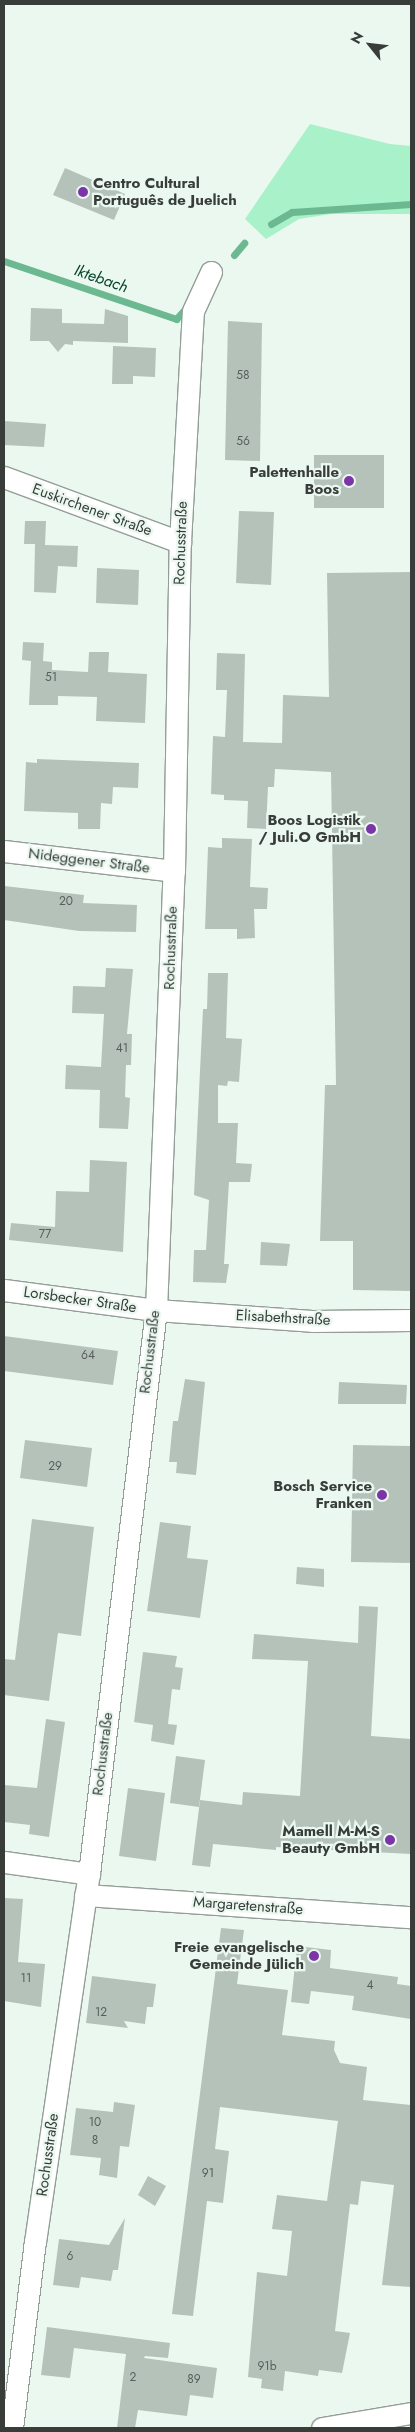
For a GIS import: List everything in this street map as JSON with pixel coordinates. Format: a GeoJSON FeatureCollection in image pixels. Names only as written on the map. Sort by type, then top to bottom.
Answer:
{"type":"FeatureCollection","features":[{"type":"Feature","properties":{"kind":"street","name":"Rochusstraße"},"geometry":{"type":"LineString","coordinates":[[12,2428],[87,1884],[156,1310],[174,872],[180,542],[193,311],[211,272]]}},
{"type":"Feature","properties":{"kind":"street","name":"Euskirchener Straße"},"geometry":{"type":"LineString","coordinates":[[4,477],[180,542]]}},
{"type":"Feature","properties":{"kind":"street","name":"Nideggener Straße"},"geometry":{"type":"LineString","coordinates":[[4,852],[174,872]]}},
{"type":"Feature","properties":{"kind":"street","name":"Lorsbecker Straße"},"geometry":{"type":"LineString","coordinates":[[4,1290],[156,1310]]}},
{"type":"Feature","properties":{"kind":"street","name":"Elisabethstraße"},"geometry":{"type":"LineString","coordinates":[[156,1310],[312,1321],[411,1320]]}},
{"type":"Feature","properties":{"kind":"street","name":"Margaretenstraße"},"geometry":{"type":"LineString","coordinates":[[4,1862],[87,1884],[411,1917]]}},
{"type":"Feature","properties":{"kind":"street"},"geometry":{"type":"LineString","coordinates":[[322,2428],[411,2413]]}},
{"type":"Feature","properties":{"kind":"green space"},"geometry":{"type":"Polygon","coordinates":[[[310,124],[390,144],[411,146],[411,214],[331,214],[299,219],[266,239],[245,219],[310,124]]]}},
{"type":"Feature","properties":{"kind":"building"},"geometry":{"type":"Polygon","coordinates":[[[65,168],[125,194],[114,220],[53,195],[65,168]]]}},
{"type":"Feature","properties":{"kind":"building"},"geometry":{"type":"Polygon","coordinates":[[[31,308],[62,309],[62,323],[104,324],[105,309],[128,316],[128,343],[73,341],[73,345],[65,344],[58,352],[49,341],[30,341],[31,308]]]}},
{"type":"Feature","properties":{"kind":"building"},"geometry":{"type":"Polygon","coordinates":[[[228,321],[262,323],[260,461],[225,460],[228,321]]]}},
{"type":"Feature","properties":{"kind":"building"},"geometry":{"type":"Polygon","coordinates":[[[113,346],[156,348],[155,377],[133,376],[133,384],[112,384],[113,346]]]}},
{"type":"Feature","properties":{"kind":"building"},"geometry":{"type":"Polygon","coordinates":[[[4,421],[46,424],[44,447],[4,445],[4,421]]]}},
{"type":"Feature","properties":{"kind":"building","name":"Palettenhalle Boos"},"geometry":{"type":"Polygon","coordinates":[[[314,455],[384,455],[384,508],[314,508],[314,455]]]}},
{"type":"Feature","properties":{"kind":"building"},"geometry":{"type":"Polygon","coordinates":[[[239,511],[274,512],[271,585],[236,583],[239,511]]]}},
{"type":"Feature","properties":{"kind":"building"},"geometry":{"type":"Polygon","coordinates":[[[25,521],[46,521],[45,545],[78,546],[77,567],[58,566],[56,593],[34,592],[35,544],[24,544],[25,521]]]}},
{"type":"Feature","properties":{"kind":"building"},"geometry":{"type":"Polygon","coordinates":[[[97,568],[139,570],[138,605],[96,603],[97,568]]]}},
{"type":"Feature","properties":{"kind":"building","name":"Boos Logistik / Juli.O GmbH"},"geometry":{"type":"Polygon","coordinates":[[[411,572],[411,1291],[353,1290],[353,1241],[320,1241],[325,1085],[336,1085],[331,772],[275,769],[274,787],[268,787],[266,829],[247,828],[248,801],[224,800],[224,795],[211,794],[213,736],[225,737],[227,690],[216,690],[217,653],[245,654],[243,742],[282,743],[283,695],[329,697],[327,573],[411,572]]]}},
{"type":"Feature","properties":{"kind":"building"},"geometry":{"type":"Polygon","coordinates":[[[23,642],[44,643],[43,661],[52,662],[52,670],[88,672],[89,652],[109,652],[108,672],[147,674],[145,723],[96,721],[97,697],[58,696],[58,705],[29,705],[31,661],[22,660],[23,642]]]}},
{"type":"Feature","properties":{"kind":"building"},"geometry":{"type":"Polygon","coordinates":[[[37,759],[139,763],[138,788],[113,787],[112,804],[101,803],[100,829],[78,829],[78,813],[24,811],[26,762],[37,763],[37,759]]]}},
{"type":"Feature","properties":{"kind":"building"},"geometry":{"type":"Polygon","coordinates":[[[222,838],[252,839],[250,887],[268,888],[267,909],[254,909],[255,938],[237,939],[237,929],[205,929],[208,847],[222,848],[222,838]]]}},
{"type":"Feature","properties":{"kind":"building"},"geometry":{"type":"Polygon","coordinates":[[[4,886],[84,895],[83,903],[137,905],[136,932],[79,931],[4,920],[4,886]]]}},
{"type":"Feature","properties":{"kind":"building"},"geometry":{"type":"Polygon","coordinates":[[[106,968],[133,969],[127,1034],[132,1034],[131,1065],[126,1065],[125,1097],[130,1098],[128,1129],[99,1128],[100,1090],[65,1089],[66,1065],[101,1067],[104,1014],[72,1013],[73,986],[105,987],[106,968]]]}},
{"type":"Feature","properties":{"kind":"building"},"geometry":{"type":"Polygon","coordinates":[[[208,973],[228,973],[226,1038],[242,1039],[239,1082],[228,1081],[227,1086],[218,1085],[218,1123],[238,1123],[236,1163],[252,1164],[250,1182],[229,1182],[224,1264],[229,1264],[226,1283],[193,1282],[194,1250],[206,1250],[209,1200],[194,1195],[203,1009],[207,1009],[208,973]]]}},
{"type":"Feature","properties":{"kind":"building"},"geometry":{"type":"Polygon","coordinates":[[[90,1160],[127,1162],[123,1252],[9,1240],[11,1223],[55,1227],[56,1191],[89,1192],[90,1160]]]}},
{"type":"Feature","properties":{"kind":"building"},"geometry":{"type":"Polygon","coordinates":[[[261,1242],[290,1244],[287,1266],[260,1265],[261,1242]]]}},
{"type":"Feature","properties":{"kind":"building"},"geometry":{"type":"Polygon","coordinates":[[[4,1336],[118,1351],[113,1385],[4,1371],[4,1336]]]}},
{"type":"Feature","properties":{"kind":"building"},"geometry":{"type":"Polygon","coordinates":[[[185,1379],[205,1382],[196,1475],[176,1473],[177,1462],[169,1462],[173,1421],[178,1421],[185,1379]]]}},
{"type":"Feature","properties":{"kind":"building"},"geometry":{"type":"Polygon","coordinates":[[[339,1382],[407,1385],[406,1404],[338,1404],[339,1382]]]}},
{"type":"Feature","properties":{"kind":"building"},"geometry":{"type":"Polygon","coordinates":[[[25,1440],[92,1448],[87,1487],[20,1478],[25,1440]]]}},
{"type":"Feature","properties":{"kind":"building","name":"Bosch Service Franken"},"geometry":{"type":"Polygon","coordinates":[[[353,1445],[411,1446],[411,1563],[351,1562],[353,1445]]]}},
{"type":"Feature","properties":{"kind":"building"},"geometry":{"type":"Polygon","coordinates":[[[32,1519],[94,1527],[81,1636],[58,1633],[49,1701],[4,1695],[4,1659],[15,1660],[32,1519]]]}},
{"type":"Feature","properties":{"kind":"building"},"geometry":{"type":"Polygon","coordinates":[[[160,1522],[191,1526],[187,1558],[208,1560],[200,1618],[147,1611],[160,1522]]]}},
{"type":"Feature","properties":{"kind":"building"},"geometry":{"type":"Polygon","coordinates":[[[297,1567],[324,1569],[324,1587],[296,1584],[297,1567]]]}},
{"type":"Feature","properties":{"kind":"building"},"geometry":{"type":"Polygon","coordinates":[[[359,1606],[378,1607],[371,1736],[411,1739],[411,1854],[276,1847],[276,1850],[213,1844],[210,1867],[192,1865],[200,1800],[242,1805],[243,1792],[300,1796],[308,1661],[252,1659],[254,1634],[358,1643],[359,1606]]]}},
{"type":"Feature","properties":{"kind":"building"},"geometry":{"type":"Polygon","coordinates":[[[143,1652],[177,1656],[175,1667],[183,1668],[180,1690],[172,1689],[168,1724],[177,1725],[174,1745],[151,1741],[153,1725],[134,1722],[143,1652]]]}},
{"type":"Feature","properties":{"kind":"building"},"geometry":{"type":"Polygon","coordinates":[[[46,1719],[65,1722],[49,1837],[29,1834],[30,1825],[4,1822],[4,1785],[37,1788],[46,1719]]]}},
{"type":"Feature","properties":{"kind":"building"},"geometry":{"type":"Polygon","coordinates":[[[176,1756],[205,1760],[199,1807],[170,1803],[176,1756]]]}},
{"type":"Feature","properties":{"kind":"building"},"geometry":{"type":"Polygon","coordinates":[[[128,1788],[165,1793],[156,1861],[119,1856],[128,1788]]]}},
{"type":"Feature","properties":{"kind":"building"},"geometry":{"type":"Polygon","coordinates":[[[4,1898],[23,1899],[18,1962],[45,1964],[41,2007],[4,2001],[4,1898]]]}},
{"type":"Feature","properties":{"kind":"building"},"geometry":{"type":"Polygon","coordinates":[[[221,1928],[244,1930],[237,1984],[288,1990],[282,2035],[335,2041],[334,2050],[340,2063],[367,2067],[363,2100],[411,2105],[411,2287],[382,2285],[394,2185],[361,2181],[358,2205],[350,2204],[335,2331],[350,2333],[342,2373],[319,2370],[318,2376],[285,2371],[283,2391],[261,2388],[262,2379],[248,2377],[257,2272],[287,2276],[292,2231],[272,2229],[277,2195],[327,2201],[338,2121],[220,2107],[215,2149],[229,2151],[223,2203],[207,2201],[193,2316],[172,2314],[221,1928]]]}},
{"type":"Feature","properties":{"kind":"building"},"geometry":{"type":"Polygon","coordinates":[[[297,1946],[331,1950],[330,1968],[398,1977],[397,1984],[411,1986],[411,2019],[352,2010],[354,1996],[311,1991],[309,2004],[291,2002],[297,1946]]]}},
{"type":"Feature","properties":{"kind":"building"},"geometry":{"type":"Polygon","coordinates":[[[92,1976],[156,1984],[153,2007],[147,2007],[145,2024],[124,2021],[128,2028],[86,2023],[92,1976]]]}},
{"type":"Feature","properties":{"kind":"building"},"geometry":{"type":"Polygon","coordinates":[[[114,2102],[135,2105],[129,2147],[120,2146],[117,2178],[99,2175],[101,2158],[70,2155],[76,2108],[113,2112],[114,2102]]]}},
{"type":"Feature","properties":{"kind":"building"},"geometry":{"type":"Polygon","coordinates":[[[148,2176],[166,2186],[155,2206],[138,2195],[148,2176]]]}},
{"type":"Feature","properties":{"kind":"building"},"geometry":{"type":"Polygon","coordinates":[[[125,2218],[118,2270],[113,2270],[111,2281],[81,2277],[79,2288],[53,2285],[59,2239],[109,2245],[125,2218]]]}},
{"type":"Feature","properties":{"kind":"building"},"geometry":{"type":"Polygon","coordinates":[[[47,2327],[170,2343],[168,2358],[145,2356],[144,2358],[217,2368],[213,2398],[190,2395],[187,2416],[138,2410],[135,2428],[117,2428],[126,2354],[74,2348],[70,2378],[41,2375],[47,2327]]]}},
{"type":"Feature","properties":{"kind":"waterway","name":"Iktebach"},"geometry":{"type":"LineString","coordinates":[[271,224],[292,212],[411,204]]}},
{"type":"Feature","properties":{"kind":"waterway","name":"Iktebach"},"geometry":{"type":"LineString","coordinates":[[234,255],[244,243]]}},
{"type":"Feature","properties":{"kind":"waterway","name":"Iktebach"},"geometry":{"type":"LineString","coordinates":[[4,261],[176,319],[185,309]]}},
{"type":"Feature","properties":{"kind":"place","name":"Centro Cultural Português de Juelich"},"geometry":{"type":"Point","coordinates":[83,192]}},
{"type":"Feature","properties":{"kind":"place","name":"Palettenhalle Boos"},"geometry":{"type":"Point","coordinates":[349,481]}},
{"type":"Feature","properties":{"kind":"place","name":"Boos Logistik / Juli.O GmbH"},"geometry":{"type":"Point","coordinates":[371,829]}},
{"type":"Feature","properties":{"kind":"place","name":"Bosch Service Franken"},"geometry":{"type":"Point","coordinates":[382,1495]}},
{"type":"Feature","properties":{"kind":"place","name":"Mamell M-M-S Beauty GmbH"},"geometry":{"type":"Point","coordinates":[390,1840]}},
{"type":"Feature","properties":{"kind":"place","name":"Freie evangelische Gemeinde Jülich"},"geometry":{"type":"Point","coordinates":[314,1956]}}]}
